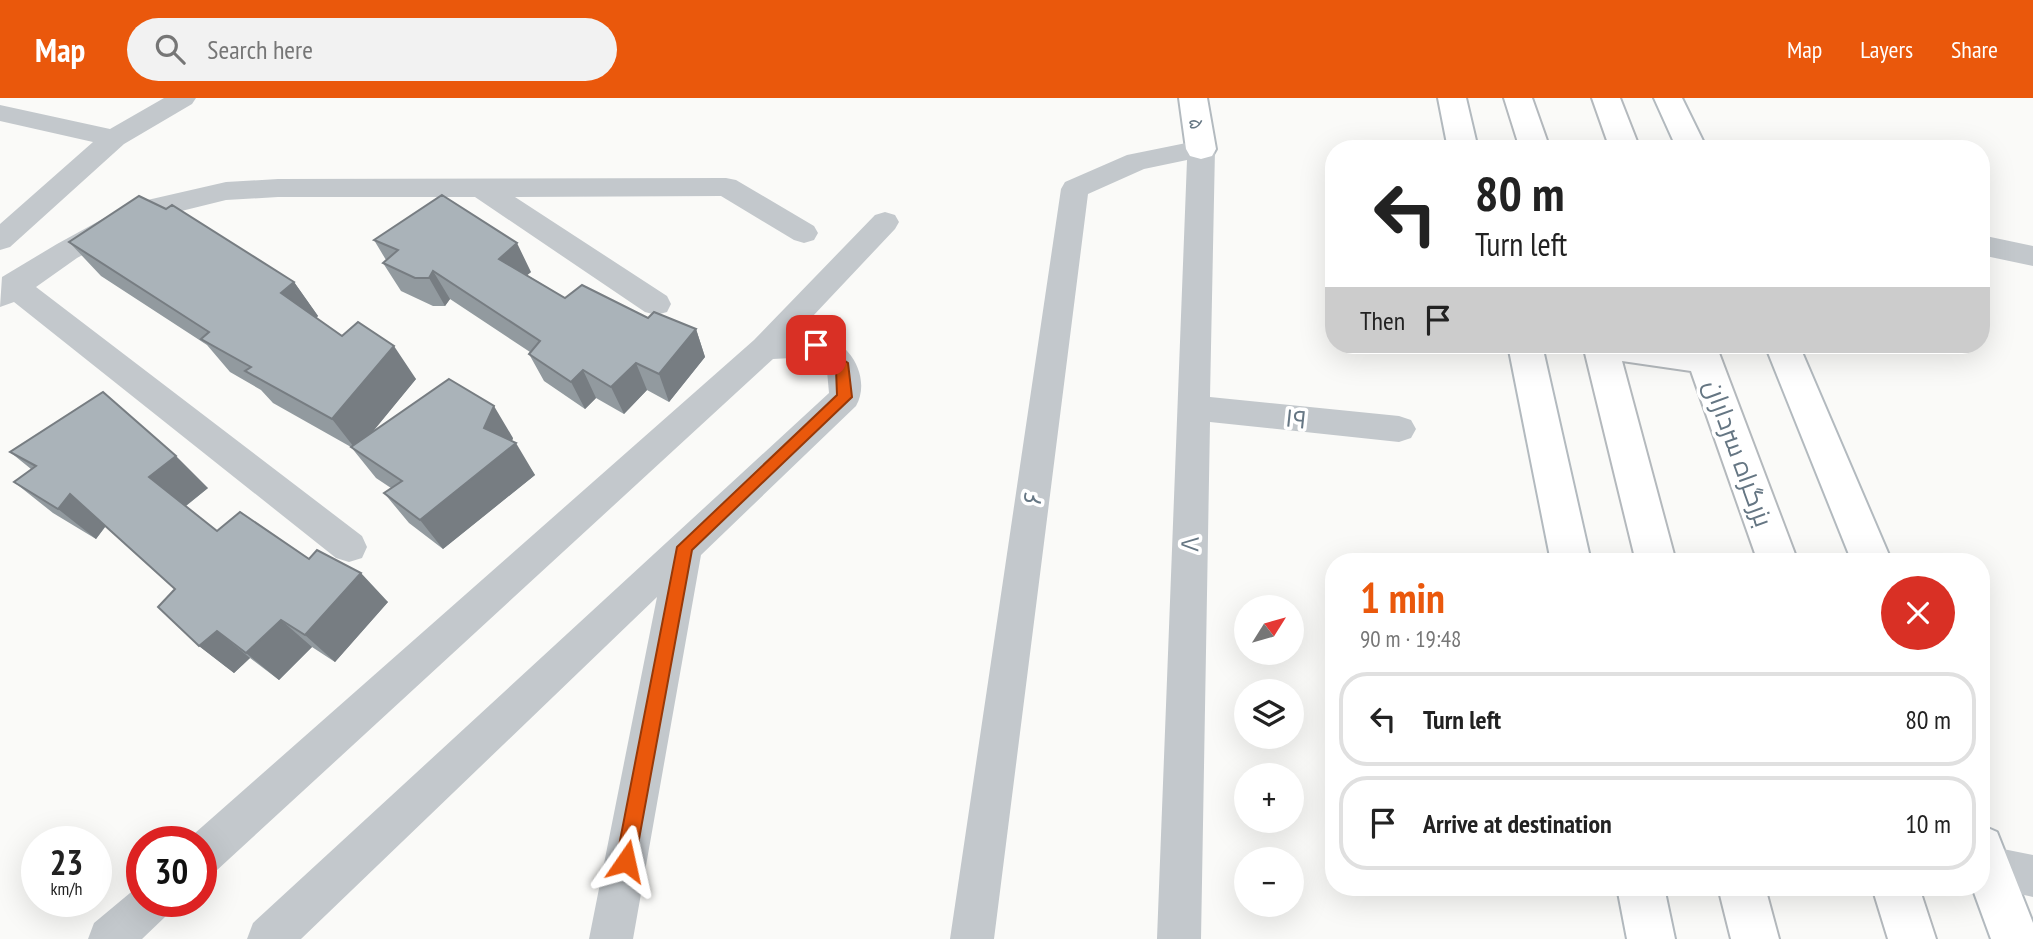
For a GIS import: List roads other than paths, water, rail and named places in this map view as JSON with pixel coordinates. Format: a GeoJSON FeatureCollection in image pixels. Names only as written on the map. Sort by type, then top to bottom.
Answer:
{"type":"FeatureCollection","features":[{"type":"Feature","properties":{"kind":"main road","name":"۵"},"geometry":{"type":"LineString","coordinates":[[1194,98],[1201,149]]}},
{"type":"Feature","properties":{"kind":"main road"},"geometry":{"type":"LineString","coordinates":[[1452,98],[1461,140]]}},
{"type":"Feature","properties":{"kind":"main road"},"geometry":{"type":"LineString","coordinates":[[1518,98],[1532,140]]}},
{"type":"Feature","properties":{"kind":"main road"},"geometry":{"type":"LineString","coordinates":[[1606,98],[1622,140]]}},
{"type":"Feature","properties":{"kind":"main road"},"geometry":{"type":"LineString","coordinates":[[1668,98],[1688,140]]}},
{"type":"Feature","properties":{"kind":"main road"},"geometry":{"type":"LineString","coordinates":[[1527,354],[1569,553]]}},
{"type":"Feature","properties":{"kind":"main road"},"geometry":{"type":"LineString","coordinates":[[1602,354],[1654,553]]}},
{"type":"Feature","properties":{"kind":"main road","name":"بزرگراه سرداران"},"geometry":{"type":"LineString","coordinates":[[1703,354],[1775,553]]}},
{"type":"Feature","properties":{"kind":"main road"},"geometry":{"type":"LineString","coordinates":[[1786,354],[1868,553]]}},
{"type":"Feature","properties":{"kind":"main road"},"geometry":{"type":"LineString","coordinates":[[1990,871],[2015,939]]}},
{"type":"Feature","properties":{"kind":"main road"},"geometry":{"type":"LineString","coordinates":[[1642,896],[1651,939]]}},
{"type":"Feature","properties":{"kind":"main road"},"geometry":{"type":"LineString","coordinates":[[1743,896],[1755,939]]}},
{"type":"Feature","properties":{"kind":"main road"},"geometry":{"type":"LineString","coordinates":[[1898,896],[1912,939]]}},
{"type":"Feature","properties":{"kind":"street"},"geometry":{"type":"LineString","coordinates":[[0,240],[114,138],[183,98]]}},
{"type":"Feature","properties":{"kind":"street"},"geometry":{"type":"LineString","coordinates":[[0,113],[114,138]]}},
{"type":"Feature","properties":{"kind":"street","name":"۸"},"geometry":{"type":"LineString","coordinates":[[1179,939],[1201,149]]}},
{"type":"Feature","properties":{"kind":"street","name":"۶"},"geometry":{"type":"LineString","coordinates":[[972,939],[1074,189],[1137,161],[1201,149]]}},
{"type":"Feature","properties":{"kind":"street"},"geometry":{"type":"LineString","coordinates":[[349,547],[7,291],[66,251],[141,211],[226,191],[278,188],[726,187],[804,233]]}},
{"type":"Feature","properties":{"kind":"street"},"geometry":{"type":"LineString","coordinates":[[482,188],[656,304]]}},
{"type":"Feature","properties":{"kind":"street"},"geometry":{"type":"LineString","coordinates":[[217,842],[765,348],[885,222]]}},
{"type":"Feature","properties":{"kind":"street"},"geometry":{"type":"LineString","coordinates":[[1990,247],[2033,256]]}},
{"type":"Feature","properties":{"kind":"street"},"geometry":{"type":"LineString","coordinates":[[269,939],[845,397],[843,366],[816,345],[765,348]]}},
{"type":"Feature","properties":{"kind":"street","name":"۱۹"},"geometry":{"type":"LineString","coordinates":[[1193,408],[1399,429]]}},
{"type":"Feature","properties":{"kind":"street"},"geometry":{"type":"LineString","coordinates":[[611,939],[685,547]]}},
{"type":"Feature","properties":{"kind":"street"},"geometry":{"type":"LineString","coordinates":[[1990,859],[2033,876]]}},
{"type":"Feature","properties":{"kind":"street"},"geometry":{"type":"LineString","coordinates":[[110,939],[134,917]]}}]}
